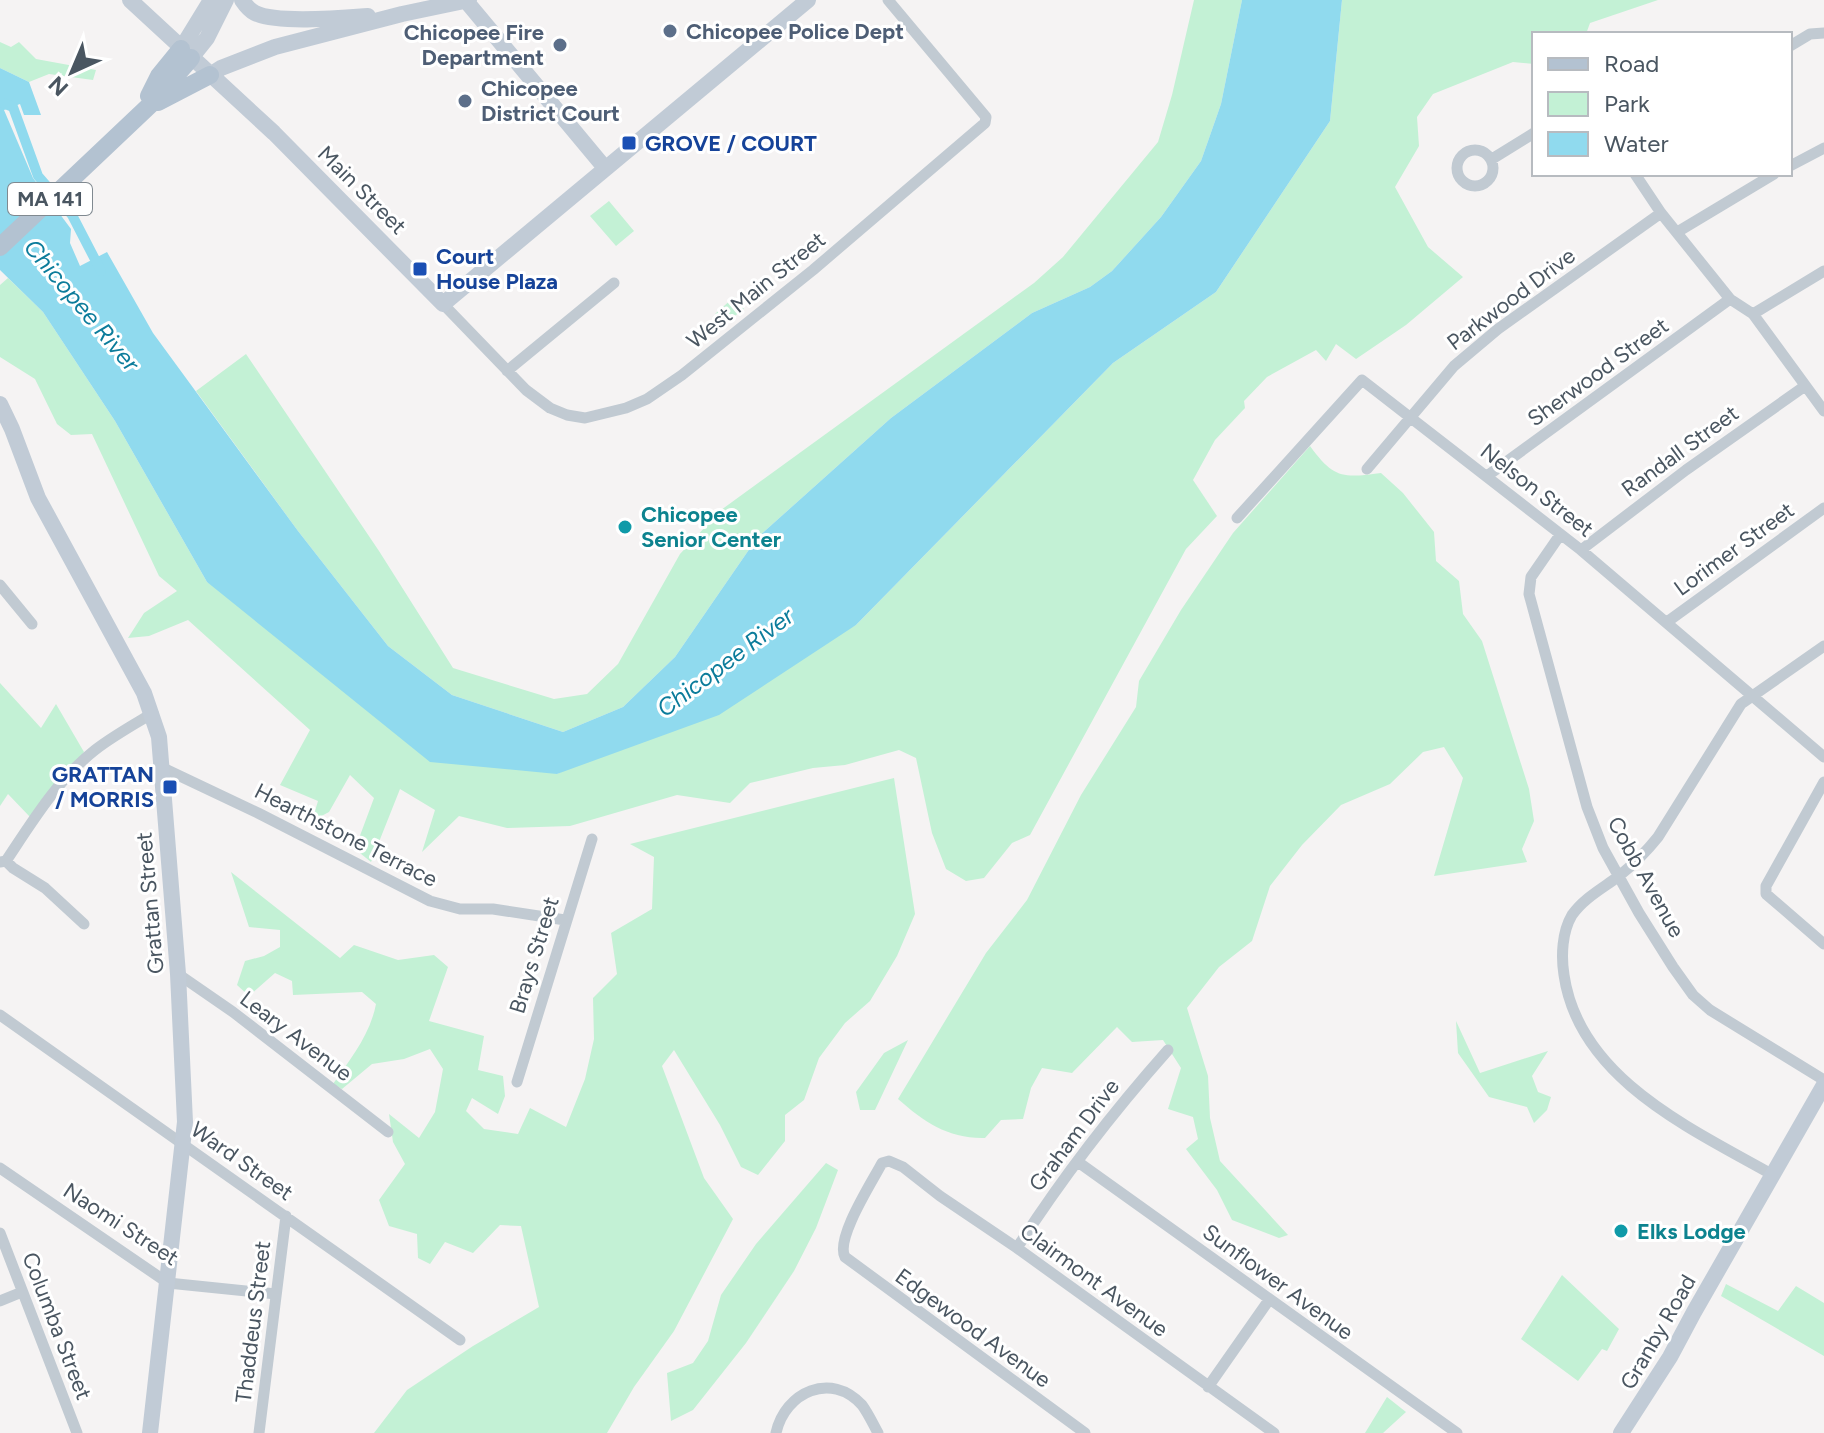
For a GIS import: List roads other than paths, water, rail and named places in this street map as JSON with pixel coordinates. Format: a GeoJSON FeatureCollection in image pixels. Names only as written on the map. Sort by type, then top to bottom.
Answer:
{"type":"FeatureCollection","features":[{"type":"Feature","properties":{"kind":"main road","name":"Main Street"},"geometry":{"type":"LineString","coordinates":[[130,0],[274,133],[443,304]]}},
{"type":"Feature","properties":{"kind":"main road"},"geometry":{"type":"LineString","coordinates":[[186,54],[211,0]]}},
{"type":"Feature","properties":{"kind":"main road"},"geometry":{"type":"LineString","coordinates":[[186,54],[207,38],[226,0]]}},
{"type":"Feature","properties":{"kind":"main road"},"geometry":{"type":"LineString","coordinates":[[242,0],[251,11],[273,17],[340,18],[402,14]]}},
{"type":"Feature","properties":{"kind":"main road"},"geometry":{"type":"LineString","coordinates":[[146,108],[221,68],[275,47],[468,0],[605,168]]}},
{"type":"Feature","properties":{"kind":"main road"},"geometry":{"type":"LineString","coordinates":[[443,304],[808,0]]}},
{"type":"Feature","properties":{"kind":"main road","name":"MA 141"},"geometry":{"type":"LineString","coordinates":[[0,247],[146,108],[186,54]]}},
{"type":"Feature","properties":{"kind":"main road","name":"Grattan Street"},"geometry":{"type":"LineString","coordinates":[[0,404],[38,498],[153,713],[163,768],[185,1122],[150,1433]]}},
{"type":"Feature","properties":{"kind":"main road","name":"Granby Road"},"geometry":{"type":"LineString","coordinates":[[1622,1433],[1683,1336],[1824,1082]]}},
{"type":"Feature","properties":{"kind":"street","name":"West Main Street"},"geometry":{"type":"LineString","coordinates":[[540,401],[567,415],[595,417],[626,408],[659,392],[813,270],[985,123],[986,117],[888,0]]}},
{"type":"Feature","properties":{"kind":"street"},"geometry":{"type":"LineString","coordinates":[[1792,45],[1810,34],[1824,33]]}},
{"type":"Feature","properties":{"kind":"street"},"geometry":{"type":"LineString","coordinates":[[1492,159],[1532,134]]}},
{"type":"Feature","properties":{"kind":"street"},"geometry":{"type":"LineString","coordinates":[[1792,165],[1824,148]]}},
{"type":"Feature","properties":{"kind":"street"},"geometry":{"type":"LineString","coordinates":[[1636,176],[1661,213],[1679,231],[1730,299],[1753,314],[1824,411]]}},
{"type":"Feature","properties":{"kind":"street"},"geometry":{"type":"LineString","coordinates":[[1679,231],[1769,176]]}},
{"type":"Feature","properties":{"kind":"street","name":"Parkwood Drive"},"geometry":{"type":"LineString","coordinates":[[1367,469],[1454,366],[1498,329],[1661,213]]}},
{"type":"Feature","properties":{"kind":"street"},"geometry":{"type":"LineString","coordinates":[[1753,314],[1824,271]]}},
{"type":"Feature","properties":{"kind":"street"},"geometry":{"type":"LineString","coordinates":[[507,371],[614,283]]}},
{"type":"Feature","properties":{"kind":"street","name":"Sherwood Street"},"geometry":{"type":"LineString","coordinates":[[1487,476],[1730,299]]}},
{"type":"Feature","properties":{"kind":"street","name":"Main Street"},"geometry":{"type":"LineString","coordinates":[[443,304],[540,401]]}},
{"type":"Feature","properties":{"kind":"street","name":"Nelson Street"},"geometry":{"type":"LineString","coordinates":[[1237,518],[1362,380],[1581,550],[1824,757]]}},
{"type":"Feature","properties":{"kind":"street","name":"Randall Street"},"geometry":{"type":"LineString","coordinates":[[1581,550],[1686,470],[1805,386]]}},
{"type":"Feature","properties":{"kind":"street","name":"Lorimer Street"},"geometry":{"type":"LineString","coordinates":[[1667,622],[1824,508]]}},
{"type":"Feature","properties":{"kind":"street","name":"Cobb Avenue"},"geometry":{"type":"LineString","coordinates":[[1560,535],[1531,577],[1529,594],[1587,807],[1603,848],[1673,967],[1693,995],[1710,1010],[1824,1082]]}},
{"type":"Feature","properties":{"kind":"street"},"geometry":{"type":"LineString","coordinates":[[0,585],[32,624]]}},
{"type":"Feature","properties":{"kind":"street"},"geometry":{"type":"LineString","coordinates":[[1773,1175],[1644,1098],[1605,1062],[1577,1015],[1568,993],[1563,964],[1567,927],[1572,916],[1590,897],[1642,856],[1658,837],[1735,711],[1824,646]]}},
{"type":"Feature","properties":{"kind":"street"},"geometry":{"type":"LineString","coordinates":[[84,924],[45,888],[3,861],[79,764],[96,749],[153,713]]}},
{"type":"Feature","properties":{"kind":"street","name":"Hearthstone Terrace"},"geometry":{"type":"LineString","coordinates":[[163,768],[430,901],[460,909],[493,909],[565,920]]}},
{"type":"Feature","properties":{"kind":"street"},"geometry":{"type":"LineString","coordinates":[[1824,782],[1766,886],[1766,894],[1824,944]]}},
{"type":"Feature","properties":{"kind":"street","name":"Brays Street"},"geometry":{"type":"LineString","coordinates":[[517,1082],[592,839]]}},
{"type":"Feature","properties":{"kind":"street","name":"Leary Avenue"},"geometry":{"type":"LineString","coordinates":[[178,974],[233,1012],[388,1132]]}},
{"type":"Feature","properties":{"kind":"street","name":"Ward Street"},"geometry":{"type":"LineString","coordinates":[[0,1015],[460,1340]]}},
{"type":"Feature","properties":{"kind":"street","name":"Graham Drive"},"geometry":{"type":"LineString","coordinates":[[1017,1248],[1116,1109],[1168,1050]]}},
{"type":"Feature","properties":{"kind":"street","name":"Clairmont Avenue"},"geometry":{"type":"LineString","coordinates":[[842,1251],[865,1194],[882,1163],[889,1161],[903,1167],[1274,1433]]}},
{"type":"Feature","properties":{"kind":"street","name":"Sunflower Avenue"},"geometry":{"type":"LineString","coordinates":[[1078,1162],[1457,1433]]}},
{"type":"Feature","properties":{"kind":"street","name":"Naomi Street"},"geometry":{"type":"LineString","coordinates":[[0,1168],[168,1283],[276,1294]]}},
{"type":"Feature","properties":{"kind":"street","name":"Thaddeus Street"},"geometry":{"type":"LineString","coordinates":[[259,1433],[286,1216]]}},
{"type":"Feature","properties":{"kind":"street","name":"Columba Street"},"geometry":{"type":"LineString","coordinates":[[0,1233],[77,1433]]}},
{"type":"Feature","properties":{"kind":"street","name":"Edgewood Avenue"},"geometry":{"type":"LineString","coordinates":[[842,1251],[865,1274],[1085,1433]]}},
{"type":"Feature","properties":{"kind":"street"},"geometry":{"type":"LineString","coordinates":[[0,1301],[22,1292]]}},
{"type":"Feature","properties":{"kind":"street"},"geometry":{"type":"LineString","coordinates":[[1208,1387],[1269,1300]]}},
{"type":"Feature","properties":{"kind":"street"},"geometry":{"type":"LineString","coordinates":[[776,1433],[778,1424],[798,1397],[826,1386],[838,1389],[862,1406],[878,1433]]}},
{"type":"Feature","properties":{"kind":"water","name":"Chicopee River"},"geometry":{"type":"Polygon","coordinates":[[[1242,0],[1342,0],[1330,121],[1216,292],[1113,363],[856,625],[719,715],[557,774],[430,762],[207,582],[115,421],[43,312],[0,270],[0,68],[29,82],[41,115],[24,115],[20,104],[4,110],[33,178],[71,229],[70,243],[80,266],[107,252],[153,333],[298,531],[388,646],[452,695],[563,732],[623,707],[675,657],[757,538],[891,418],[1032,313],[1090,287],[1112,271],[1161,217],[1201,161],[1221,104],[1242,0]]]}},
{"type":"Feature","properties":{"kind":"waterway"},"geometry":{"type":"LineString","coordinates":[[0,102],[13,107],[38,176],[72,215],[101,271]]}},
{"type":"Feature","properties":{"kind":"place","name":"Chicopee Police Dept"},"geometry":{"type":"Point","coordinates":[670,31]}},
{"type":"Feature","properties":{"kind":"place","name":"Chicopee Fire Department"},"geometry":{"type":"Point","coordinates":[560,45]}},
{"type":"Feature","properties":{"kind":"place","name":"Chicopee District Court"},"geometry":{"type":"Point","coordinates":[465,101]}},
{"type":"Feature","properties":{"kind":"place","name":"GROVE / COURT"},"geometry":{"type":"Point","coordinates":[629,143]}},
{"type":"Feature","properties":{"kind":"place","name":"Court House Plaza"},"geometry":{"type":"Point","coordinates":[420,269]}},
{"type":"Feature","properties":{"kind":"place","name":"Chicopee Senior Center"},"geometry":{"type":"Point","coordinates":[625,527]}},
{"type":"Feature","properties":{"kind":"place","name":"GRATTAN / MORRIS"},"geometry":{"type":"Point","coordinates":[170,787]}},
{"type":"Feature","properties":{"kind":"place","name":"Elks Lodge"},"geometry":{"type":"Point","coordinates":[1621,1231]}}]}
